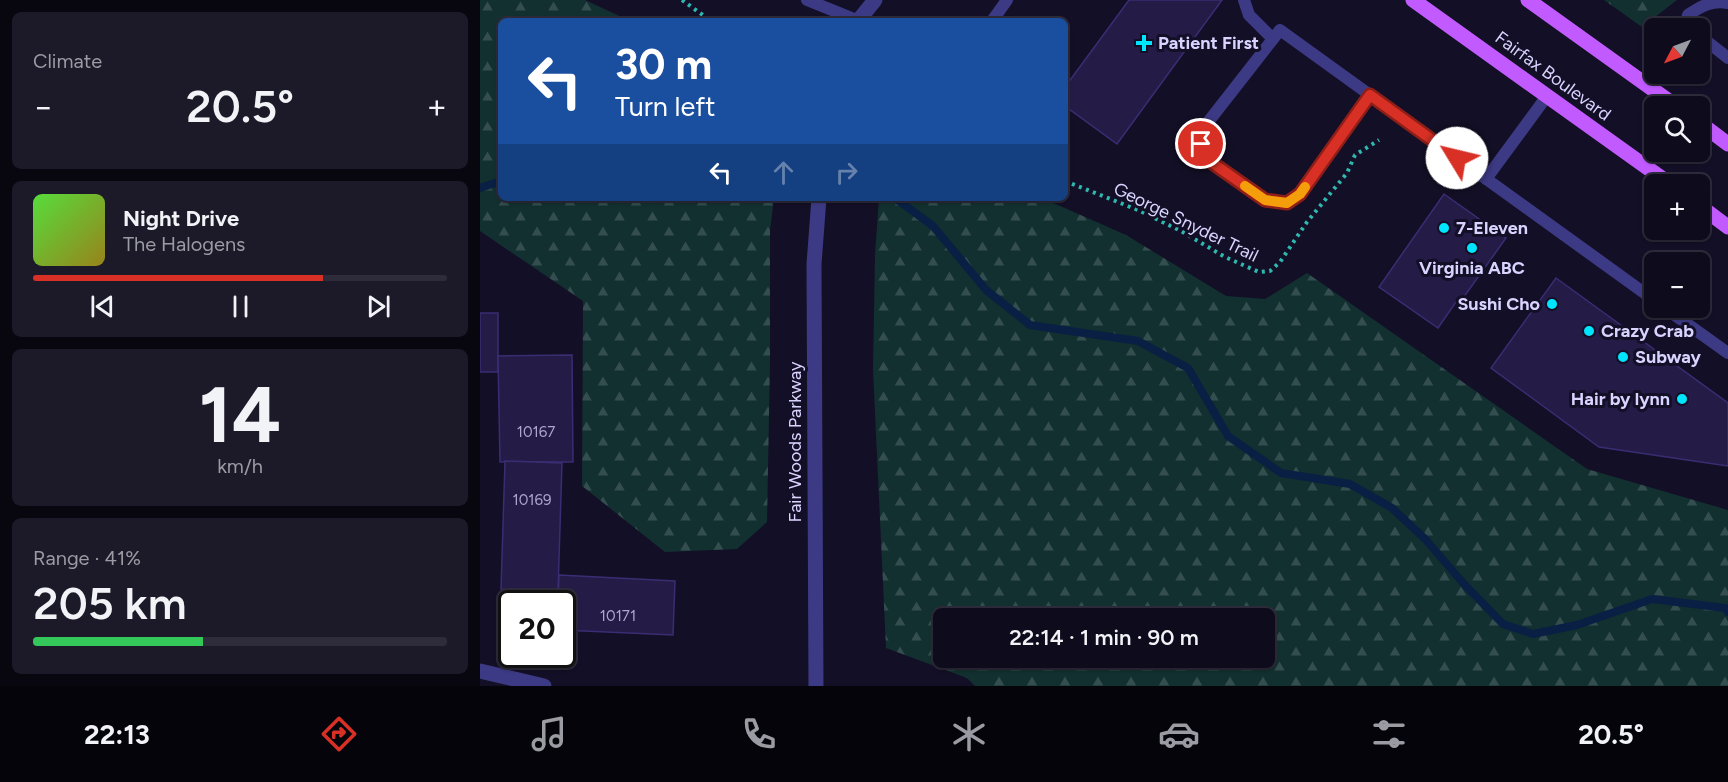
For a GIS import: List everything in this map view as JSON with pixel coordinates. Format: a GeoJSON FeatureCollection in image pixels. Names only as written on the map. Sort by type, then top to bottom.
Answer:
{"type":"FeatureCollection","features":[{"type":"Feature","properties":{"kind":"main road","name":"Fairfax Boulevard"},"geometry":{"type":"LineString","coordinates":[[1413,0],[1656,174]]}},
{"type":"Feature","properties":{"kind":"main road"},"geometry":{"type":"LineString","coordinates":[[1528,0],[1662,96]]}},
{"type":"Feature","properties":{"kind":"main road"},"geometry":{"type":"LineString","coordinates":[[1710,130],[1728,144]]}},
{"type":"Feature","properties":{"kind":"main road"},"geometry":{"type":"LineString","coordinates":[[1710,214],[1728,227]]}},
{"type":"Feature","properties":{"kind":"street"},"geometry":{"type":"LineString","coordinates":[[859,18],[865,0]]}},
{"type":"Feature","properties":{"kind":"street"},"geometry":{"type":"LineString","coordinates":[[860,18],[875,0]]}},
{"type":"Feature","properties":{"kind":"street","name":"Fair Woods Parkway"},"geometry":{"type":"LineString","coordinates":[[816,686],[814,264],[819,201]]}},
{"type":"Feature","properties":{"kind":"street"},"geometry":{"type":"LineString","coordinates":[[480,671],[544,686]]}},
{"type":"Feature","properties":{"kind":"lane"},"geometry":{"type":"LineString","coordinates":[[807,0],[851,18]]}},
{"type":"Feature","properties":{"kind":"lane"},"geometry":{"type":"LineString","coordinates":[[994,18],[1007,0]]}},
{"type":"Feature","properties":{"kind":"lane"},"geometry":{"type":"LineString","coordinates":[[1244,0],[1249,15],[1273,39]]}},
{"type":"Feature","properties":{"kind":"lane"},"geometry":{"type":"LineString","coordinates":[[1687,18],[1688,15],[1706,4],[1719,0],[1728,3]]}},
{"type":"Feature","properties":{"kind":"lane"},"geometry":{"type":"LineString","coordinates":[[1370,95],[1300,194],[1287,203],[1265,200],[1211,162],[1201,144],[1205,126],[1280,30],[1644,293]]}},
{"type":"Feature","properties":{"kind":"lane"},"geometry":{"type":"LineString","coordinates":[[1710,44],[1728,57]]}},
{"type":"Feature","properties":{"kind":"lane"},"geometry":{"type":"LineString","coordinates":[[1486,179],[1547,96]]}},
{"type":"Feature","properties":{"kind":"lane"},"geometry":{"type":"LineString","coordinates":[[1679,318],[1728,353]]}},
{"type":"Feature","properties":{"kind":"path"},"geometry":{"type":"LineString","coordinates":[[682,0],[707,18]]}},
{"type":"Feature","properties":{"kind":"path","name":"George Snyder Trail"},"geometry":{"type":"LineString","coordinates":[[1068,183],[1138,210],[1181,231],[1226,258],[1251,269],[1259,272],[1270,271],[1280,262],[1307,222],[1347,173],[1354,154],[1379,141]]}},
{"type":"Feature","properties":{"kind":"green space"},"geometry":{"type":"Polygon","coordinates":[[[480,0],[585,0],[624,18],[498,18],[498,201],[774,201],[770,230],[767,522],[737,549],[665,552],[582,486],[583,301],[480,231],[480,0]]]}},
{"type":"Feature","properties":{"kind":"green space"},"geometry":{"type":"Polygon","coordinates":[[[1604,0],[1677,0],[1654,18],[1644,18],[1642,27],[1604,0]]]}},
{"type":"Feature","properties":{"kind":"green space"},"geometry":{"type":"Polygon","coordinates":[[[879,201],[1049,201],[1126,235],[1226,296],[1265,299],[1307,273],[1587,469],[1728,510],[1728,686],[975,686],[967,678],[940,668],[1275,668],[1275,608],[933,608],[933,665],[886,648],[873,369],[875,255],[879,201]]]}},
{"type":"Feature","properties":{"kind":"building","name":"Patient First"},"geometry":{"type":"Polygon","coordinates":[[[1129,0],[1222,0],[1117,144],[1068,108],[1068,83],[1129,0]]]}},
{"type":"Feature","properties":{"kind":"building"},"geometry":{"type":"Polygon","coordinates":[[[1444,194],[1506,238],[1461,301],[1458,299],[1438,328],[1379,287],[1444,194]]]}},
{"type":"Feature","properties":{"kind":"building"},"geometry":{"type":"Polygon","coordinates":[[[1556,278],[1728,403],[1728,466],[1599,447],[1491,368],[1556,278]]]}},
{"type":"Feature","properties":{"kind":"building"},"geometry":{"type":"Polygon","coordinates":[[[480,313],[498,313],[498,372],[480,372],[480,313]]]}},
{"type":"Feature","properties":{"kind":"building"},"geometry":{"type":"Polygon","coordinates":[[[572,355],[573,462],[500,462],[498,356],[572,355]]]}},
{"type":"Feature","properties":{"kind":"building"},"geometry":{"type":"Polygon","coordinates":[[[505,461],[562,463],[558,590],[501,589],[505,461]]]}},
{"type":"Feature","properties":{"kind":"building"},"geometry":{"type":"Polygon","coordinates":[[[559,575],[675,581],[673,635],[576,631],[576,590],[558,590],[559,575]]]}},
{"type":"Feature","properties":{"kind":"waterway"},"geometry":{"type":"LineString","coordinates":[[480,188],[498,182]]}},
{"type":"Feature","properties":{"kind":"waterway"},"geometry":{"type":"LineString","coordinates":[[899,201],[933,226],[986,290],[1030,325],[1138,341],[1188,368],[1228,436],[1281,473],[1350,484],[1392,508],[1425,539],[1503,624],[1533,634],[1577,625],[1652,599],[1725,608],[1728,612]]}},
{"type":"Feature","properties":{"kind":"slow traffic"},"geometry":{"type":"LineString","coordinates":[[1245,186],[1265,200],[1287,203],[1300,194],[1305,187]]}},
{"type":"Feature","properties":{"kind":"place","name":"Patient First"},"geometry":{"type":"Point","coordinates":[1144,43]}},
{"type":"Feature","properties":{"kind":"place","name":"7-Eleven"},"geometry":{"type":"Point","coordinates":[1444,228]}},
{"type":"Feature","properties":{"kind":"place","name":"Virginia ABC"},"geometry":{"type":"Point","coordinates":[1472,248]}},
{"type":"Feature","properties":{"kind":"place","name":"Sushi Cho"},"geometry":{"type":"Point","coordinates":[1552,304]}},
{"type":"Feature","properties":{"kind":"place","name":"Crazy Crab"},"geometry":{"type":"Point","coordinates":[1589,331]}},
{"type":"Feature","properties":{"kind":"place","name":"Subway"},"geometry":{"type":"Point","coordinates":[1623,357]}},
{"type":"Feature","properties":{"kind":"place","name":"Hair by lynn"},"geometry":{"type":"Point","coordinates":[1682,399]}},
{"type":"Feature","properties":{"kind":"route"},"geometry":{"type":"LineString","coordinates":[[1201,144],[1211,162],[1265,200],[1287,203],[1300,194],[1370,95],[1457,158]]}}]}
